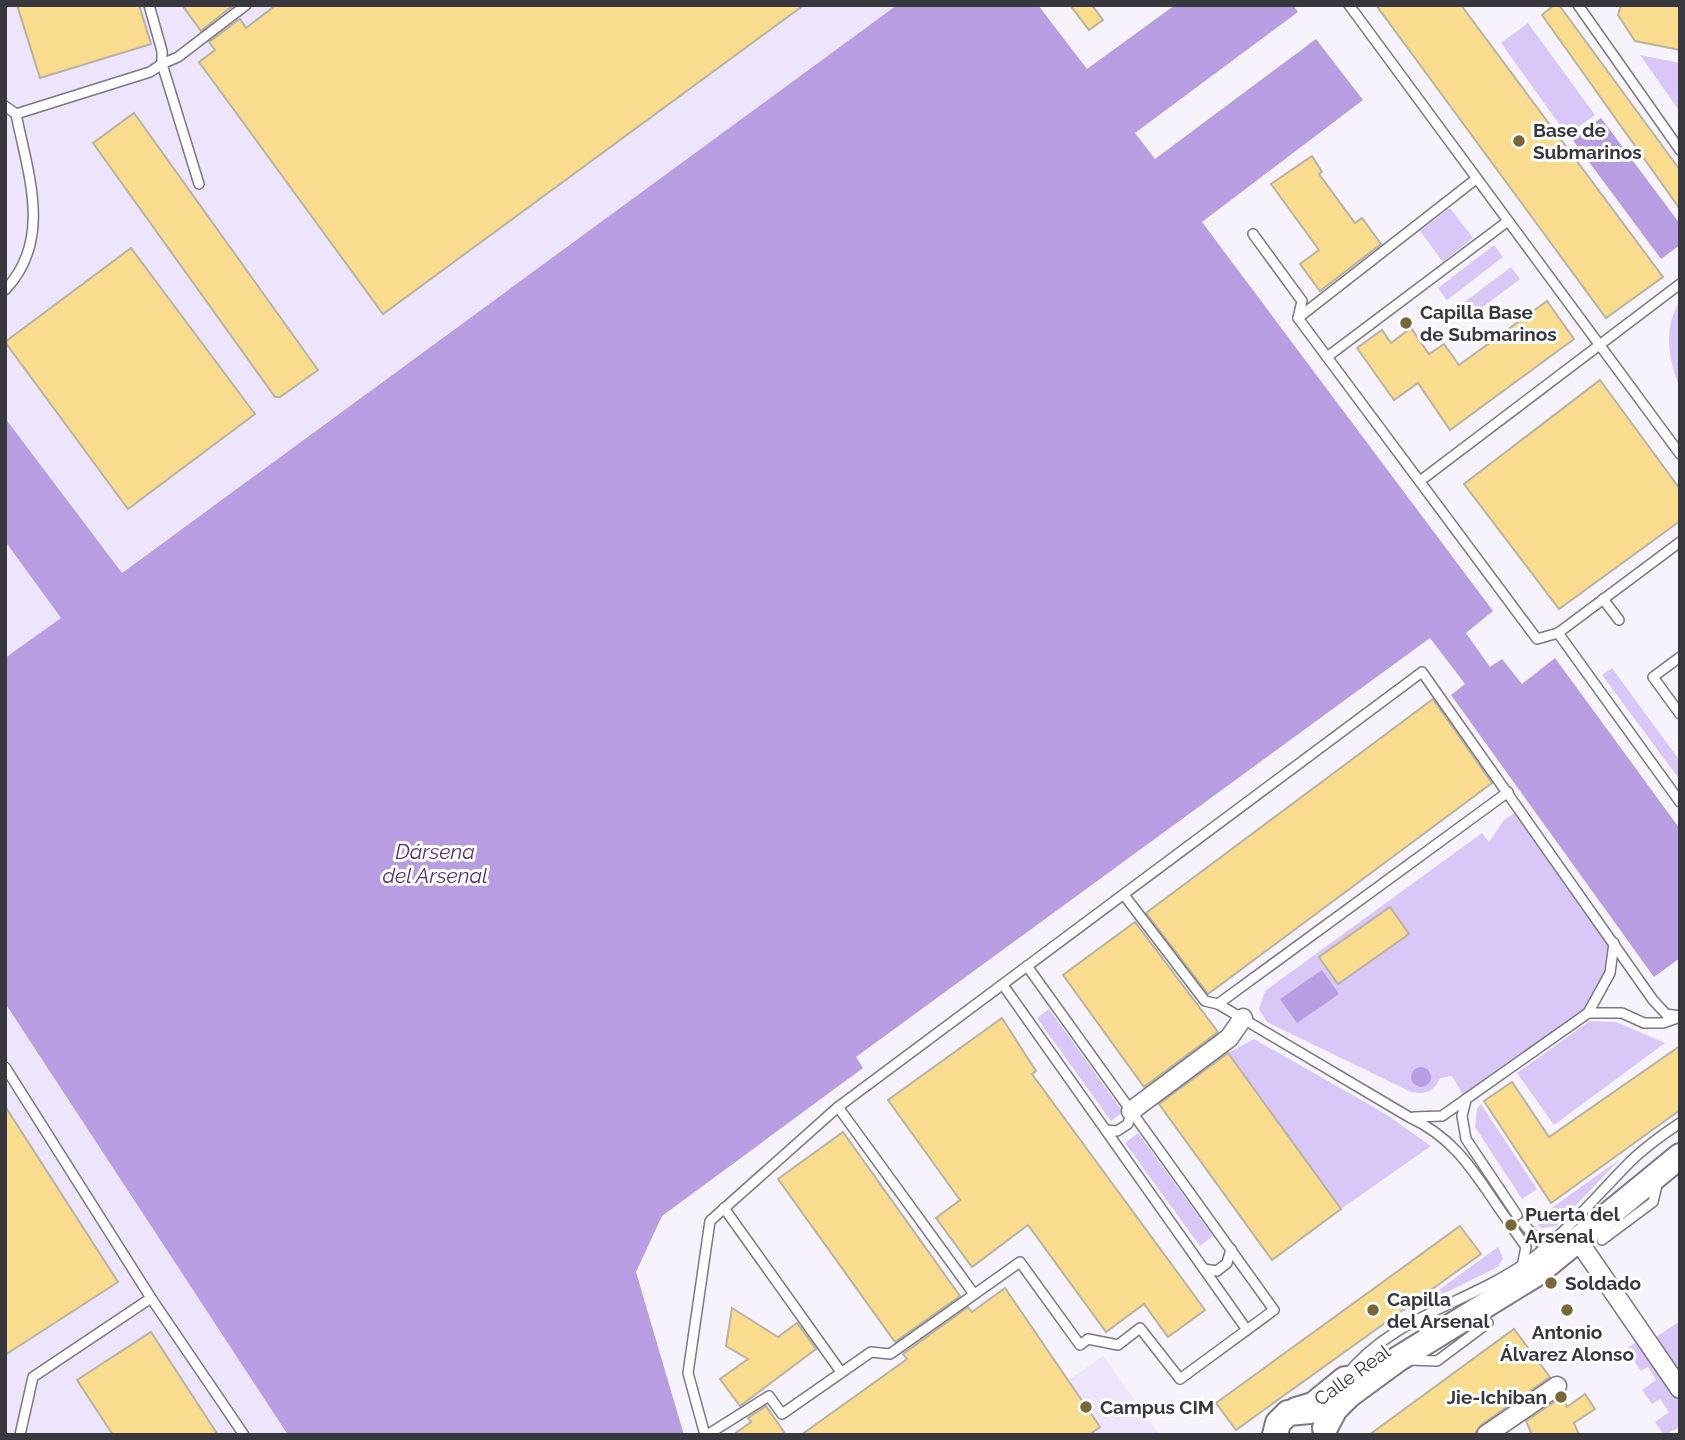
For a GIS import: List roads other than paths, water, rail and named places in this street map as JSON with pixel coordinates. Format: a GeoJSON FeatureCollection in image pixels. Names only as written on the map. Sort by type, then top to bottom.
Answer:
{"type":"FeatureCollection","features":[{"type":"Feature","properties":{"kind":"main road","name":"Calle Real"},"geometry":{"type":"LineString","coordinates":[[1579,1239],[1638,1172],[1674,1160]]}},
{"type":"Feature","properties":{"kind":"main road","name":"Calle Real"},"geometry":{"type":"LineString","coordinates":[[1275,1432],[1284,1416],[1313,1405],[1409,1335],[1519,1276],[1551,1263],[1674,1160]]}},
{"type":"Feature","properties":{"kind":"main road","name":"Calle Real"},"geometry":{"type":"LineString","coordinates":[[1326,1432],[1341,1402],[1398,1359],[1519,1276]]}},
{"type":"Feature","properties":{"kind":"main road"},"geometry":{"type":"LineString","coordinates":[[1296,1410],[1313,1413],[1326,1432]]}},
{"type":"Feature","properties":{"kind":"street"},"geometry":{"type":"LineString","coordinates":[[1131,1111],[1229,1038],[1243,1018]]}},
{"type":"Feature","properties":{"kind":"street"},"geometry":{"type":"LineString","coordinates":[[1579,1239],[1680,1389]]}},
{"type":"Feature","properties":{"kind":"street"},"geometry":{"type":"LineString","coordinates":[[1486,1435],[1557,1386]]}},
{"type":"Feature","properties":{"kind":"lane"},"geometry":{"type":"LineString","coordinates":[[149,5],[162,51],[162,64],[199,184]]}},
{"type":"Feature","properties":{"kind":"lane"},"geometry":{"type":"LineString","coordinates":[[16,114],[150,72],[178,57],[246,5]]}},
{"type":"Feature","properties":{"kind":"lane"},"geometry":{"type":"LineString","coordinates":[[1349,5],[1680,454]]}},
{"type":"Feature","properties":{"kind":"lane"},"geometry":{"type":"LineString","coordinates":[[1578,5],[1680,150]]}},
{"type":"Feature","properties":{"kind":"lane"},"geometry":{"type":"LineString","coordinates":[[5,106],[16,114],[36,218],[29,255],[5,290]]}},
{"type":"Feature","properties":{"kind":"lane"},"geometry":{"type":"LineString","coordinates":[[1298,318],[1476,178]]}},
{"type":"Feature","properties":{"kind":"lane"},"geometry":{"type":"LineString","coordinates":[[1327,357],[1508,221]]}},
{"type":"Feature","properties":{"kind":"lane"},"geometry":{"type":"LineString","coordinates":[[1253,234],[1302,302],[1298,318]]}},
{"type":"Feature","properties":{"kind":"lane"},"geometry":{"type":"LineString","coordinates":[[1420,481],[1680,284]]}},
{"type":"Feature","properties":{"kind":"lane"},"geometry":{"type":"LineString","coordinates":[[1298,318],[1537,639],[1558,633],[1680,542]]}},
{"type":"Feature","properties":{"kind":"lane"},"geometry":{"type":"LineString","coordinates":[[1603,599],[1619,620]]}},
{"type":"Feature","properties":{"kind":"lane"},"geometry":{"type":"LineString","coordinates":[[1558,633],[1680,802]]}},
{"type":"Feature","properties":{"kind":"lane"},"geometry":{"type":"LineString","coordinates":[[1679,660],[1653,677],[1680,714]]}},
{"type":"Feature","properties":{"kind":"lane"},"geometry":{"type":"LineString","coordinates":[[1027,966],[1274,1310],[1180,1379],[1140,1328],[1118,1345],[1088,1339],[1080,1345],[1020,1262],[890,1354],[871,1352],[782,1414],[769,1396],[706,1435],[688,1373],[710,1221],[838,1107],[1027,966],[1124,895],[1422,672],[1653,1000],[1666,1014],[1680,1017]]}},
{"type":"Feature","properties":{"kind":"lane"},"geometry":{"type":"LineString","coordinates":[[1218,1004],[1508,792]]}},
{"type":"Feature","properties":{"kind":"lane"},"geometry":{"type":"LineString","coordinates":[[1124,895],[1205,1001],[1218,1004],[1409,1117],[1433,1128],[1455,1146],[1527,1251],[1519,1276]]}},
{"type":"Feature","properties":{"kind":"lane"},"geometry":{"type":"LineString","coordinates":[[1409,1117],[1442,1116],[1588,1013],[1610,973],[1614,943]]}},
{"type":"Feature","properties":{"kind":"lane"},"geometry":{"type":"LineString","coordinates":[[1003,985],[1247,1330]]}},
{"type":"Feature","properties":{"kind":"lane"},"geometry":{"type":"LineString","coordinates":[[1588,1013],[1622,1013],[1644,1023],[1663,1023],[1680,1017]]}},
{"type":"Feature","properties":{"kind":"lane"},"geometry":{"type":"LineString","coordinates":[[6,1071],[151,1298],[244,1435]]}},
{"type":"Feature","properties":{"kind":"lane"},"geometry":{"type":"LineString","coordinates":[[1466,1100],[1462,1116],[1466,1139],[1520,1219],[1539,1242],[1579,1239],[1630,1162],[1680,1123]]}},
{"type":"Feature","properties":{"kind":"lane"},"geometry":{"type":"LineString","coordinates":[[838,1107],[974,1294]]}},
{"type":"Feature","properties":{"kind":"lane"},"geometry":{"type":"LineString","coordinates":[[1106,1130],[1117,1131],[1128,1124],[1131,1111]]}},
{"type":"Feature","properties":{"kind":"lane"},"geometry":{"type":"LineString","coordinates":[[724,1208],[841,1372]]}},
{"type":"Feature","properties":{"kind":"lane"},"geometry":{"type":"LineString","coordinates":[[1203,1269],[1217,1271],[1227,1263],[1231,1249]]}},
{"type":"Feature","properties":{"kind":"lane"},"geometry":{"type":"LineString","coordinates":[[20,1435],[33,1377],[151,1298]]}},
{"type":"Feature","properties":{"kind":"lane"},"geometry":{"type":"LineString","coordinates":[[1398,1359],[1437,1361],[1488,1323]]}},
{"type":"Feature","properties":{"kind":"water","name":"Dársena del Arsenal"},"geometry":{"type":"Polygon","coordinates":[[[897,5],[1038,5],[1087,69],[1175,5],[1293,5],[1298,12],[1135,133],[1155,159],[1316,39],[1363,100],[1202,222],[1493,611],[1466,633],[1490,667],[1502,659],[1522,684],[1555,658],[1680,829],[1680,958],[1654,977],[1451,695],[1465,684],[1430,638],[856,1057],[863,1068],[662,1216],[636,1272],[684,1435],[288,1435],[5,1003],[5,658],[61,618],[5,541],[5,418],[122,573],[897,5]]]}},
{"type":"Feature","properties":{"kind":"water"},"geometry":{"type":"Polygon","coordinates":[[[1601,118],[1680,224],[1680,245],[1661,259],[1572,139],[1601,118]]]}},
{"type":"Feature","properties":{"kind":"water"},"geometry":{"type":"Polygon","coordinates":[[[1322,970],[1339,994],[1297,1023],[1280,999],[1322,970]]]}},
{"type":"Feature","properties":{"kind":"water"},"geometry":{"type":"Polygon","coordinates":[[[1421,1067],[1428,1070],[1431,1077],[1428,1084],[1421,1087],[1414,1084],[1411,1077],[1414,1070],[1421,1067]]]}},
{"type":"Feature","properties":{"kind":"place","name":"Base de Submarinos"},"geometry":{"type":"Point","coordinates":[1519,141]}},
{"type":"Feature","properties":{"kind":"place","name":"Capilla Base de Submarinos"},"geometry":{"type":"Point","coordinates":[1406,323]}},
{"type":"Feature","properties":{"kind":"place","name":"Puerta del Arsenal"},"geometry":{"type":"Point","coordinates":[1511,1225]}},
{"type":"Feature","properties":{"kind":"place","name":"Soldado"},"geometry":{"type":"Point","coordinates":[1551,1283]}},
{"type":"Feature","properties":{"kind":"place","name":"Capilla del Arsenal"},"geometry":{"type":"Point","coordinates":[1373,1310]}},
{"type":"Feature","properties":{"kind":"place","name":"Antonio Álvarez Alonso"},"geometry":{"type":"Point","coordinates":[1567,1310]}},
{"type":"Feature","properties":{"kind":"place","name":"Jie-Ichiban"},"geometry":{"type":"Point","coordinates":[1561,1397]}},
{"type":"Feature","properties":{"kind":"place","name":"Campus CIM"},"geometry":{"type":"Point","coordinates":[1086,1407]}}]}
